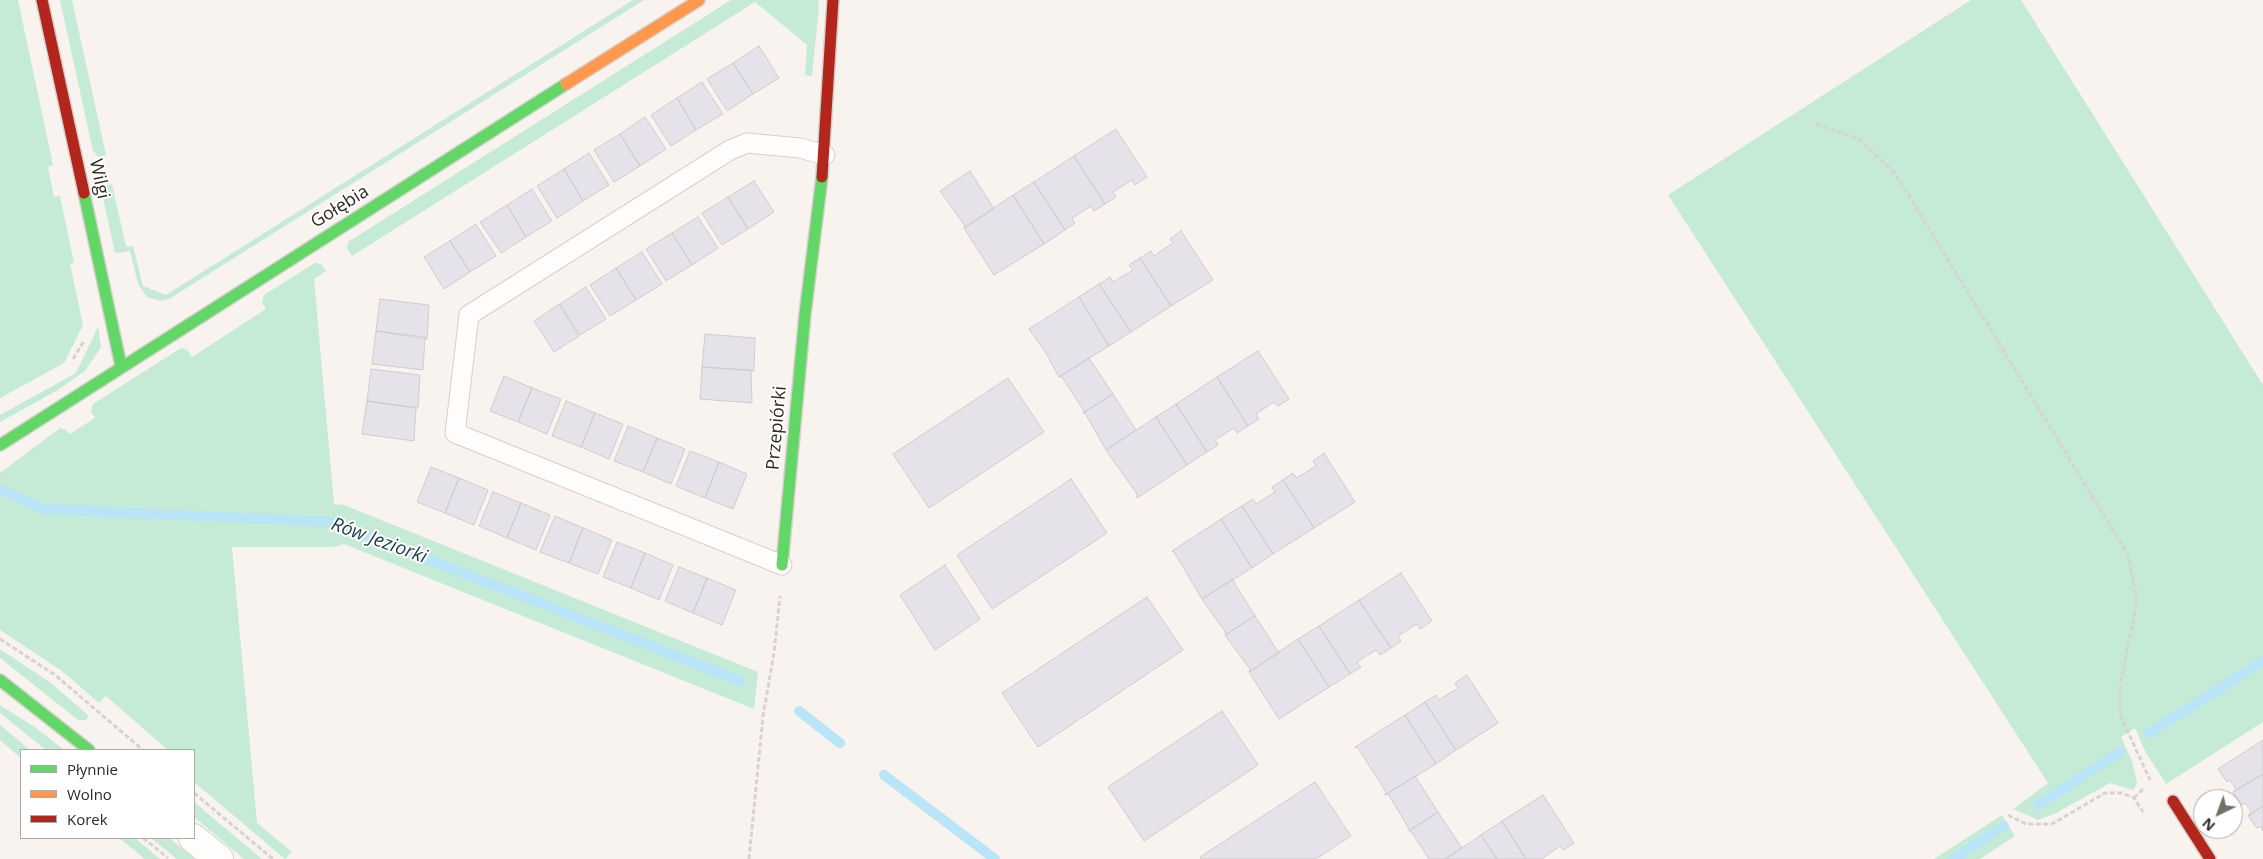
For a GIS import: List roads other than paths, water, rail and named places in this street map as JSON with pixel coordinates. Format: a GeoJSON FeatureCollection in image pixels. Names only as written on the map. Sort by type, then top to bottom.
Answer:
{"type":"FeatureCollection","features":[{"type":"Feature","properties":{"kind":"street","name":"Wilgi"},"geometry":{"type":"LineString","coordinates":[[42,0],[120,366]]}},
{"type":"Feature","properties":{"kind":"street","name":"Gołębia"},"geometry":{"type":"LineString","coordinates":[[0,445],[120,366],[699,0]]}},
{"type":"Feature","properties":{"kind":"street","name":"Przepiórki"},"geometry":{"type":"LineString","coordinates":[[782,565],[805,314],[826,155],[833,0]]}},
{"type":"Feature","properties":{"kind":"street"},"geometry":{"type":"LineString","coordinates":[[0,680],[88,749]]}},
{"type":"Feature","properties":{"kind":"street"},"geometry":{"type":"LineString","coordinates":[[2173,801],[2210,859]]}},
{"type":"Feature","properties":{"kind":"street"},"geometry":{"type":"LineString","coordinates":[[195,839],[219,859]]}},
{"type":"Feature","properties":{"kind":"lane"},"geometry":{"type":"LineString","coordinates":[[782,565],[455,433],[469,315],[730,150],[747,143],[800,148],[826,155]]}},
{"type":"Feature","properties":{"kind":"waterway","name":"Rów Jeziorki"},"geometry":{"type":"LineString","coordinates":[[0,489],[43,509],[333,522],[740,681]]}},
{"type":"Feature","properties":{"kind":"waterway","name":"Rów Jeziorki"},"geometry":{"type":"LineString","coordinates":[[2149,733],[2263,661]]}},
{"type":"Feature","properties":{"kind":"waterway","name":"Rów Jeziorki"},"geometry":{"type":"LineString","coordinates":[[799,711],[840,743]]}},
{"type":"Feature","properties":{"kind":"waterway","name":"Rów Jeziorki"},"geometry":{"type":"LineString","coordinates":[[2038,805],[2120,752]]}},
{"type":"Feature","properties":{"kind":"waterway","name":"Rów Jeziorki"},"geometry":{"type":"LineString","coordinates":[[884,775],[995,859]]}},
{"type":"Feature","properties":{"kind":"waterway","name":"Rów Jeziorki"},"geometry":{"type":"LineString","coordinates":[[1953,859],[2004,826]]}}]}
